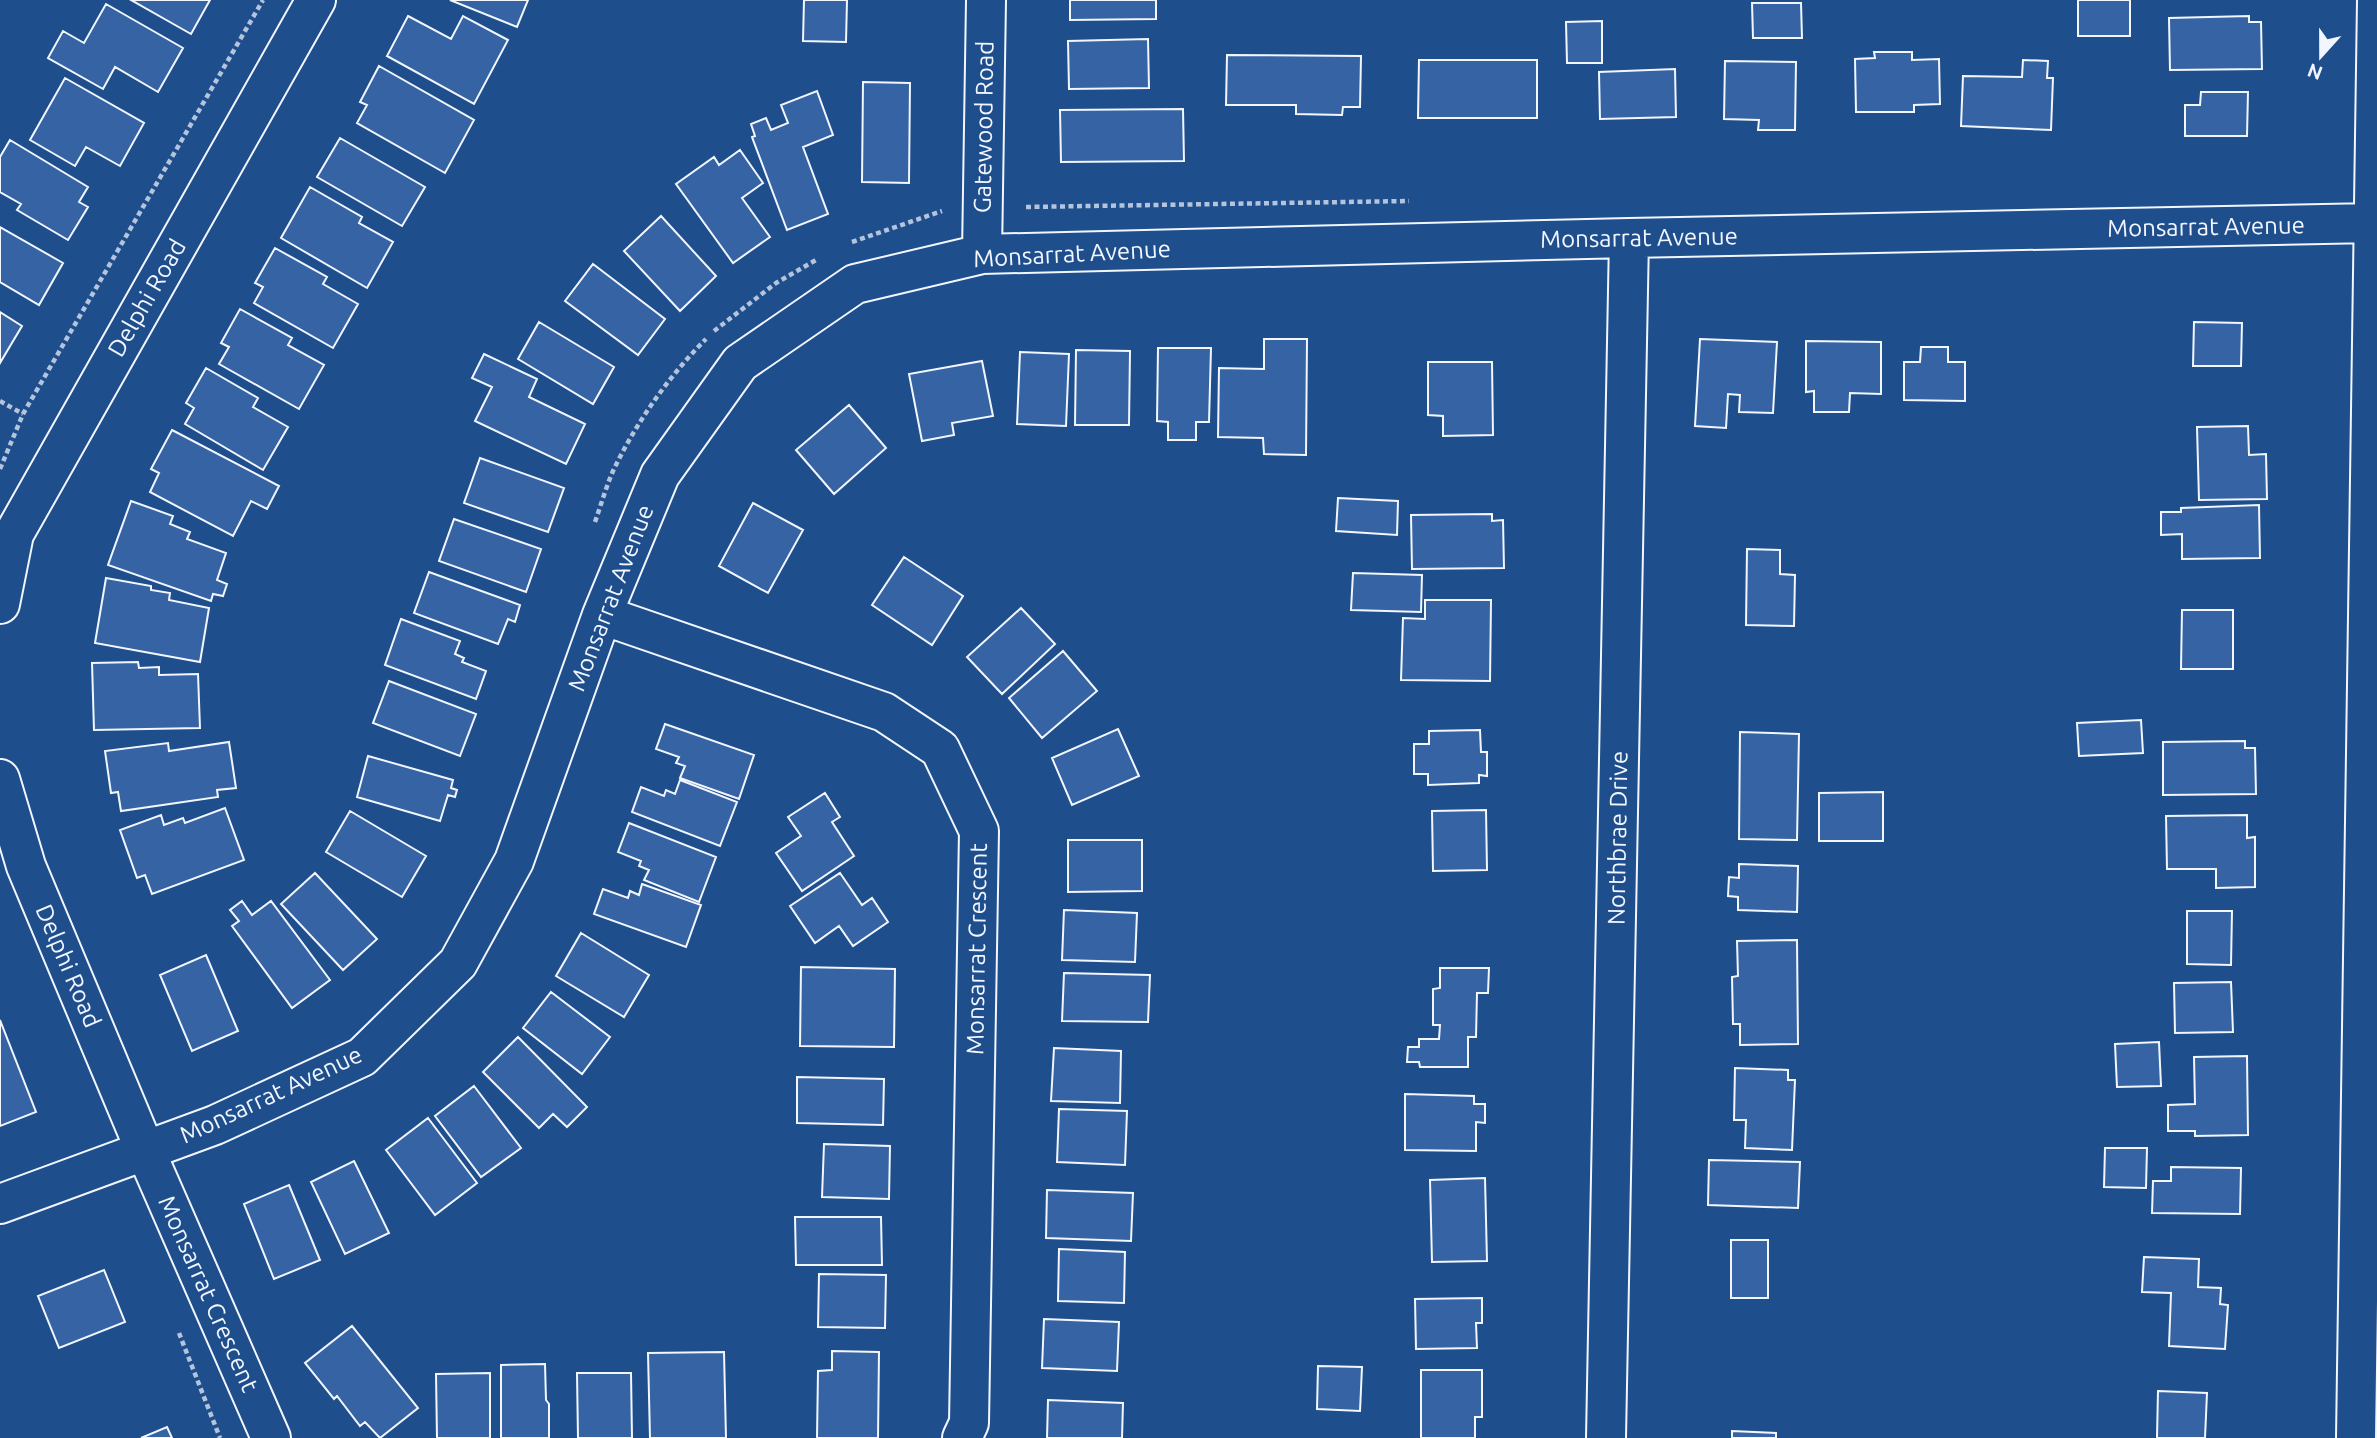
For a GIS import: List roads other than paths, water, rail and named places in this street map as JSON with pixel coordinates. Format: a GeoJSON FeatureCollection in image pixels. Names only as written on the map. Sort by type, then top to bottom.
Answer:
{"type":"FeatureCollection","features":[{"type":"Feature","properties":{"kind":"street","name":"Delphi Road"},"geometry":{"type":"LineString","coordinates":[[0,604],[14,534],[316,0]]}},
{"type":"Feature","properties":{"kind":"street","name":"Gatewood Road"},"geometry":{"type":"LineString","coordinates":[[982,254],[986,0]]}},
{"type":"Feature","properties":{"kind":"street"},"geometry":{"type":"LineString","coordinates":[[2356,1438],[2367,1362],[2373,223],[2377,0]]}},
{"type":"Feature","properties":{"kind":"street","name":"Monsarrat Avenue"},"geometry":{"type":"LineString","coordinates":[[0,1204],[215,1125],[362,1057],[458,963],[514,861],[602,615],[660,475],[740,363],[855,284],[982,254],[1629,237],[2373,223]]}},
{"type":"Feature","properties":{"kind":"street","name":"Northbrae Drive"},"geometry":{"type":"LineString","coordinates":[[1606,1438],[1629,237]]}},
{"type":"Feature","properties":{"kind":"street","name":"Monsarrat Crescent"},"geometry":{"type":"LineString","coordinates":[[602,615],[884,712],[940,749],[979,831],[969,1423],[962,1438]]}},
{"type":"Feature","properties":{"kind":"street","name":"Delphi Road"},"geometry":{"type":"LineString","coordinates":[[0,779],[26,866],[145,1150]]}},
{"type":"Feature","properties":{"kind":"street","name":"Monsarrat Crescent"},"geometry":{"type":"LineString","coordinates":[[145,1150],[271,1438]]}}]}
